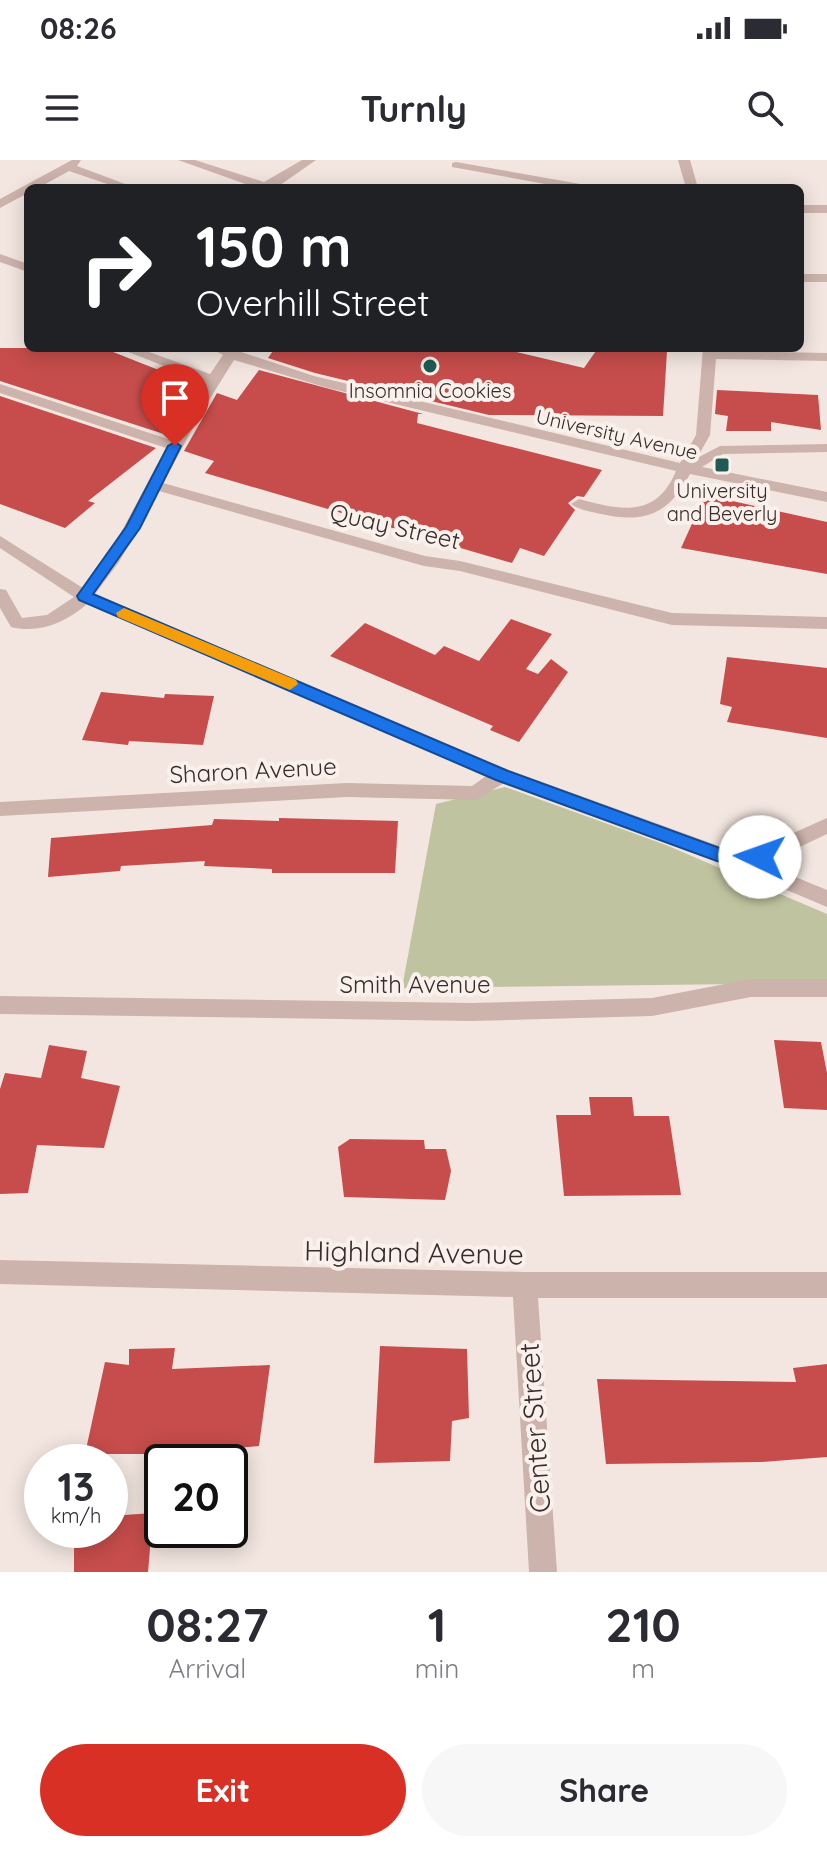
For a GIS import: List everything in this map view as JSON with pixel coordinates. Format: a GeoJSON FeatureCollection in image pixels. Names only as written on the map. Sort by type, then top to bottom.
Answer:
{"type":"FeatureCollection","features":[{"type":"Feature","properties":{"kind":"street"},"geometry":{"type":"LineString","coordinates":[[36,184],[80,160]]}},
{"type":"Feature","properties":{"kind":"street"},"geometry":{"type":"LineString","coordinates":[[184,160],[254,184]]}},
{"type":"Feature","properties":{"kind":"street"},"geometry":{"type":"LineString","coordinates":[[272,184],[310,160]]}},
{"type":"Feature","properties":{"kind":"street"},"geometry":{"type":"LineString","coordinates":[[684,160],[691,184]]}},
{"type":"Feature","properties":{"kind":"street"},"geometry":{"type":"LineString","coordinates":[[456,165],[563,184]]}},
{"type":"Feature","properties":{"kind":"street"},"geometry":{"type":"LineString","coordinates":[[68,167],[118,184]]}},
{"type":"Feature","properties":{"kind":"street"},"geometry":{"type":"LineString","coordinates":[[0,204],[24,190]]}},
{"type":"Feature","properties":{"kind":"street"},"geometry":{"type":"LineString","coordinates":[[804,209],[827,209]]}},
{"type":"Feature","properties":{"kind":"street"},"geometry":{"type":"LineString","coordinates":[[0,258],[24,267]]}},
{"type":"Feature","properties":{"kind":"street"},"geometry":{"type":"LineString","coordinates":[[804,278],[827,278]]}},
{"type":"Feature","properties":{"kind":"street"},"geometry":{"type":"LineString","coordinates":[[136,352],[213,380]]}},
{"type":"Feature","properties":{"kind":"street"},"geometry":{"type":"LineString","coordinates":[[0,594],[17,623],[39,624],[65,613],[84,596],[133,528],[213,380],[224,352]]}},
{"type":"Feature","properties":{"kind":"street","name":"University Avenue"},"geometry":{"type":"LineString","coordinates":[[228,352],[527,435],[685,471],[827,497]]}},
{"type":"Feature","properties":{"kind":"street"},"geometry":{"type":"LineString","coordinates":[[579,504],[615,514],[651,511],[675,493],[693,448],[703,437],[709,352]]}},
{"type":"Feature","properties":{"kind":"street"},"geometry":{"type":"LineString","coordinates":[[729,352],[827,357]]}},
{"type":"Feature","properties":{"kind":"street"},"geometry":{"type":"LineString","coordinates":[[0,388],[175,446]]}},
{"type":"Feature","properties":{"kind":"street"},"geometry":{"type":"LineString","coordinates":[[685,471],[720,450],[827,448]]}},
{"type":"Feature","properties":{"kind":"street","name":"Quay Street"},"geometry":{"type":"LineString","coordinates":[[154,485],[348,542],[672,619],[827,623]]}},
{"type":"Feature","properties":{"kind":"street"},"geometry":{"type":"LineString","coordinates":[[0,541],[84,596],[502,775],[744,864],[827,899]]}},
{"type":"Feature","properties":{"kind":"street","name":"Sharon Avenue"},"geometry":{"type":"LineString","coordinates":[[0,809],[347,790],[476,793],[502,775]]}},
{"type":"Feature","properties":{"kind":"street"},"geometry":{"type":"LineString","coordinates":[[744,864],[827,825]]}},
{"type":"Feature","properties":{"kind":"street","name":"Smith Avenue"},"geometry":{"type":"LineString","coordinates":[[0,1005],[472,1012],[652,1007],[751,988],[827,988]]}},
{"type":"Feature","properties":{"kind":"street","name":"Highland Avenue"},"geometry":{"type":"LineString","coordinates":[[0,1272],[525,1285],[827,1285]]}},
{"type":"Feature","properties":{"kind":"street","name":"Center Street"},"geometry":{"type":"LineString","coordinates":[[525,1285],[543,1572]]}},
{"type":"Feature","properties":{"kind":"green space"},"geometry":{"type":"Polygon","coordinates":[[[505,787],[666,845],[827,914],[827,983],[402,988],[436,804],[505,787]]]}},
{"type":"Feature","properties":{"kind":"building"},"geometry":{"type":"Polygon","coordinates":[[[0,348],[24,348],[24,352],[113,352],[199,386],[170,436],[0,381],[0,348]]]}},
{"type":"Feature","properties":{"kind":"building"},"geometry":{"type":"Polygon","coordinates":[[[272,352],[517,352],[584,368],[595,352],[667,352],[663,416],[489,415],[315,373],[268,358],[272,352]]]}},
{"type":"Feature","properties":{"kind":"building"},"geometry":{"type":"Polygon","coordinates":[[[259,370],[423,414],[418,414],[417,423],[602,470],[584,497],[577,496],[568,503],[575,510],[544,556],[520,548],[512,563],[205,473],[214,461],[184,451],[217,393],[237,400],[259,370]]]}},
{"type":"Feature","properties":{"kind":"building"},"geometry":{"type":"Polygon","coordinates":[[[717,390],[818,395],[821,430],[771,422],[771,431],[726,431],[728,416],[715,414],[717,390]]]}},
{"type":"Feature","properties":{"kind":"building"},"geometry":{"type":"Polygon","coordinates":[[[0,396],[156,448],[88,501],[95,503],[65,528],[0,504],[0,396]]]}},
{"type":"Feature","properties":{"kind":"building"},"geometry":{"type":"Polygon","coordinates":[[[705,495],[827,522],[827,574],[681,548],[705,495]]]}},
{"type":"Feature","properties":{"kind":"building"},"geometry":{"type":"Polygon","coordinates":[[[511,619],[552,634],[526,669],[538,674],[551,659],[568,672],[519,742],[490,730],[493,726],[330,656],[365,623],[435,655],[444,646],[479,661],[511,619]]]}},
{"type":"Feature","properties":{"kind":"building"},"geometry":{"type":"Polygon","coordinates":[[[727,657],[827,668],[827,738],[727,722],[732,707],[720,704],[727,657]]]}},
{"type":"Feature","properties":{"kind":"building"},"geometry":{"type":"Polygon","coordinates":[[[101,692],[164,698],[165,694],[214,696],[203,745],[129,741],[128,745],[82,740],[101,692]]]}},
{"type":"Feature","properties":{"kind":"building"},"geometry":{"type":"Polygon","coordinates":[[[279,818],[398,821],[395,873],[272,873],[272,869],[204,866],[205,861],[121,866],[120,871],[48,877],[51,838],[212,825],[214,819],[279,821],[279,818]]]}},
{"type":"Feature","properties":{"kind":"building"},"geometry":{"type":"Polygon","coordinates":[[[774,1040],[821,1042],[827,1073],[827,1110],[784,1108],[774,1040]]]}},
{"type":"Feature","properties":{"kind":"building"},"geometry":{"type":"Polygon","coordinates":[[[49,1045],[87,1051],[81,1078],[120,1086],[104,1148],[37,1145],[28,1193],[0,1194],[0,1089],[5,1073],[41,1078],[49,1045]]]}},
{"type":"Feature","properties":{"kind":"building"},"geometry":{"type":"Polygon","coordinates":[[[589,1097],[632,1097],[634,1116],[669,1116],[681,1195],[564,1196],[556,1115],[591,1115],[589,1097]]]}},
{"type":"Feature","properties":{"kind":"building"},"geometry":{"type":"Polygon","coordinates":[[[350,1139],[424,1140],[425,1149],[446,1149],[451,1171],[445,1200],[344,1197],[338,1147],[350,1139]]]}},
{"type":"Feature","properties":{"kind":"building"},"geometry":{"type":"Polygon","coordinates":[[[380,1346],[467,1349],[469,1418],[452,1421],[450,1461],[374,1463],[380,1346]]]}},
{"type":"Feature","properties":{"kind":"building"},"geometry":{"type":"Polygon","coordinates":[[[175,1348],[172,1369],[270,1365],[259,1446],[144,1444],[144,1454],[128,1454],[128,1444],[87,1444],[105,1362],[129,1365],[129,1349],[175,1348]]]}},
{"type":"Feature","properties":{"kind":"building"},"geometry":{"type":"Polygon","coordinates":[[[827,1364],[827,1457],[761,1462],[606,1464],[597,1379],[796,1382],[793,1368],[827,1364]]]}},
{"type":"Feature","properties":{"kind":"building"},"geometry":{"type":"Polygon","coordinates":[[[144,1514],[144,1548],[150,1548],[148,1572],[74,1572],[74,1548],[128,1548],[128,1515],[144,1514]]]}},
{"type":"Feature","properties":{"kind":"slow traffic"},"geometry":{"type":"LineString","coordinates":[[124,613],[290,684]]}},
{"type":"Feature","properties":{"kind":"place","name":"Insomnia Cookies"},"geometry":{"type":"Point","coordinates":[430,366]}},
{"type":"Feature","properties":{"kind":"place","name":"University and Beverly"},"geometry":{"type":"Point","coordinates":[722,465]}},
{"type":"Feature","properties":{"kind":"route"},"geometry":{"type":"LineString","coordinates":[[175,446],[133,528],[84,596],[502,775],[744,864],[760,857]]}}]}
